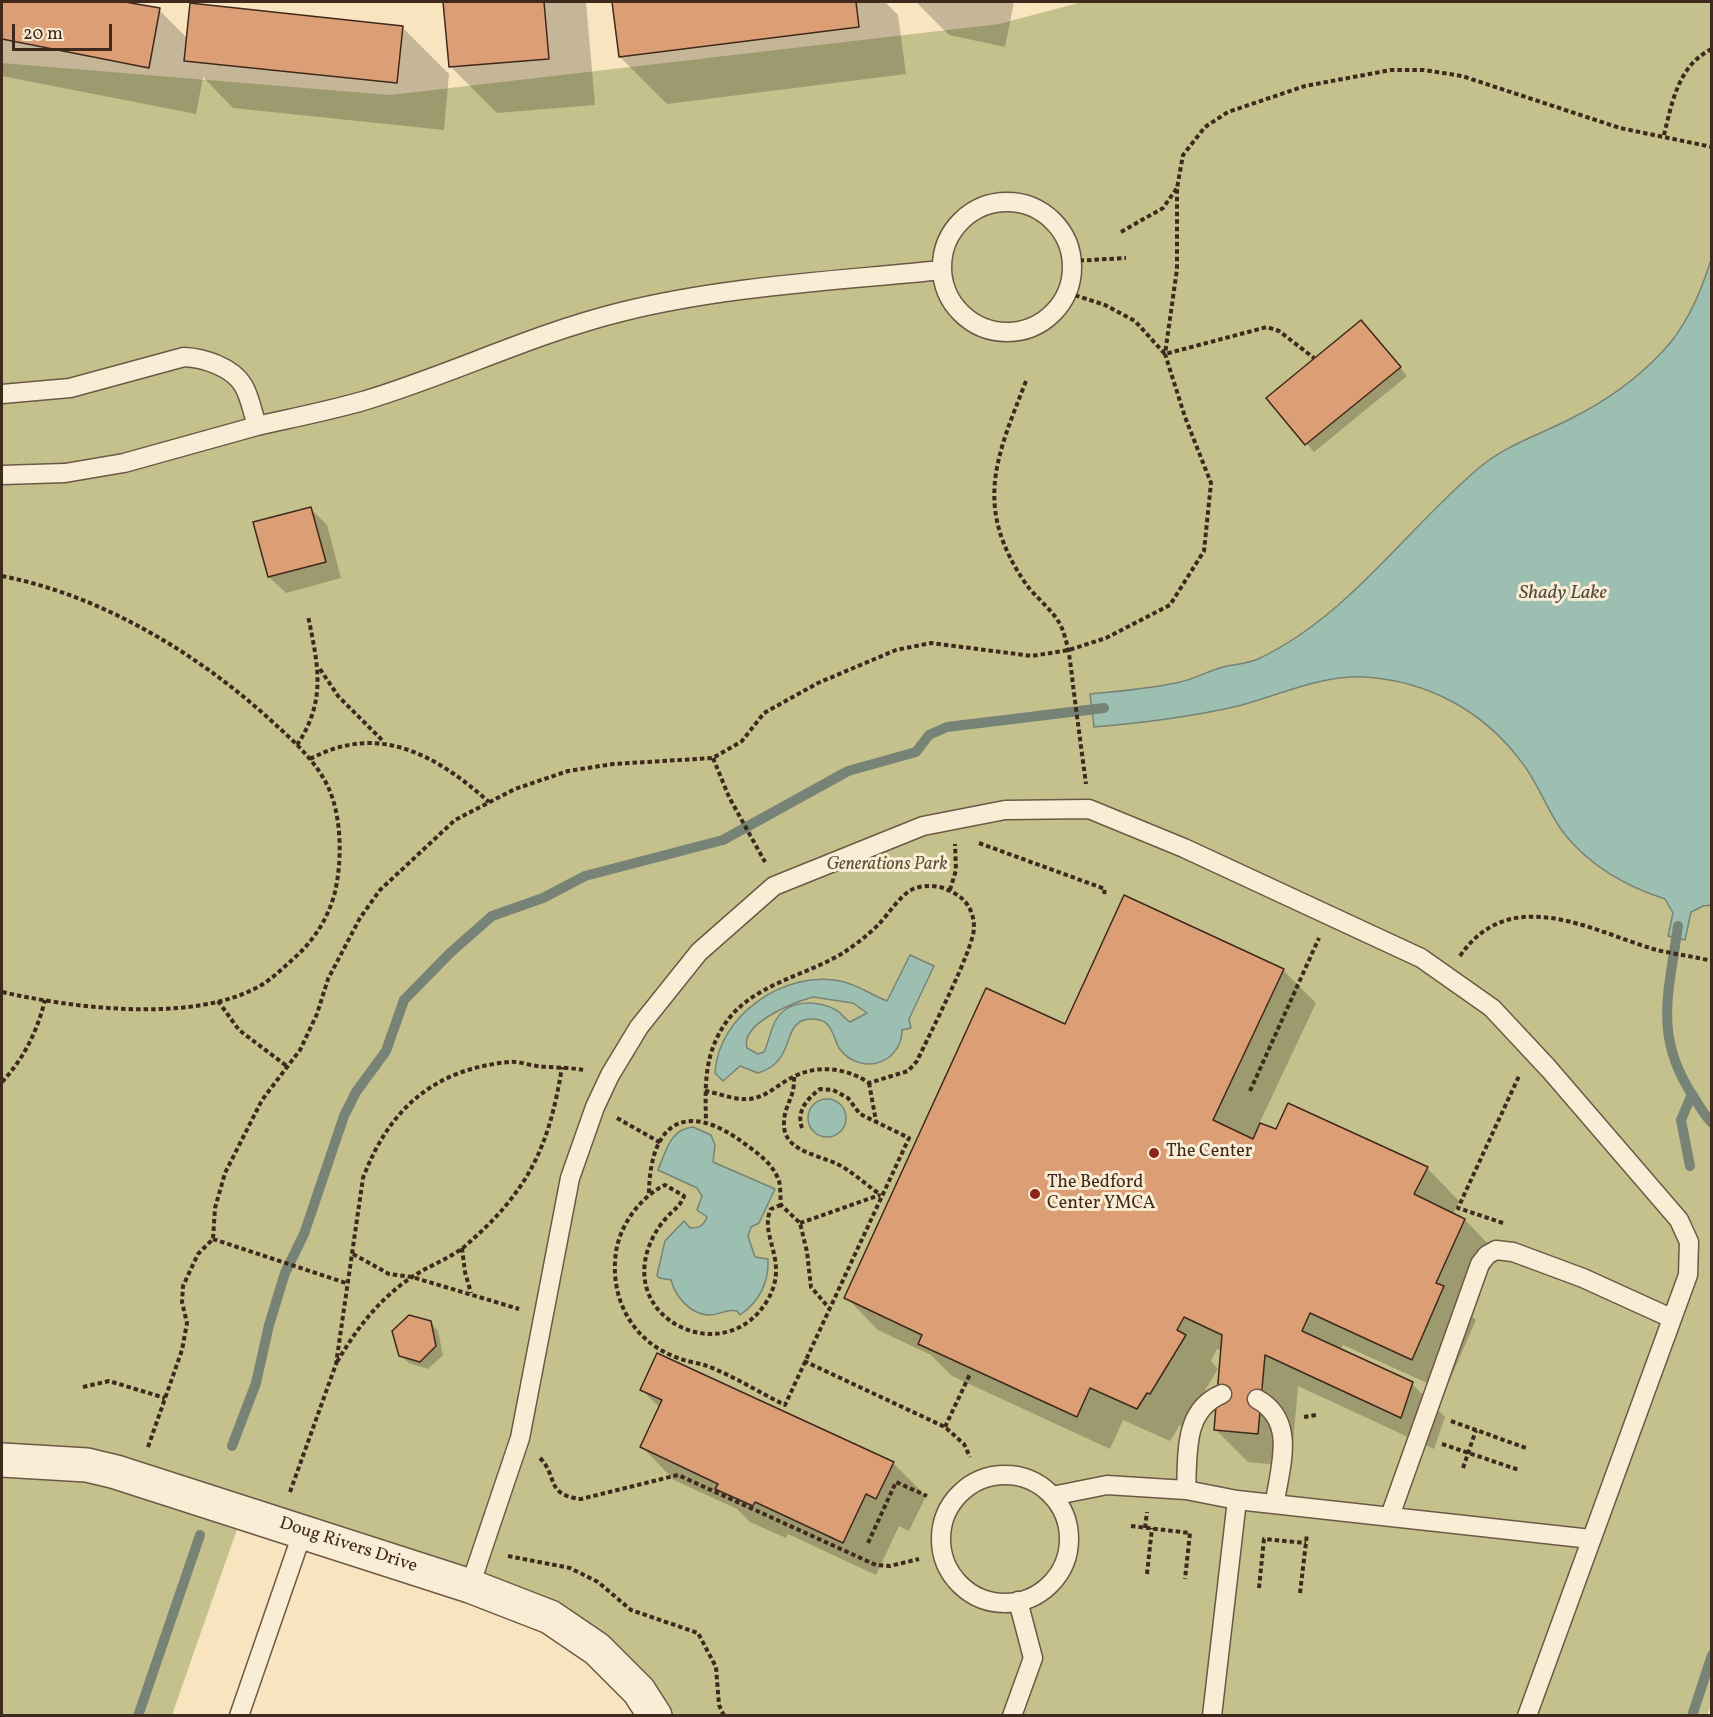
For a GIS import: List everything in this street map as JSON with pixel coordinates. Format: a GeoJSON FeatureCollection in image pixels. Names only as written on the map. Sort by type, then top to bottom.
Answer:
{"type":"FeatureCollection","features":[{"type":"Feature","properties":{"kind":"street","name":"Doug Rivers Drive"},"geometry":{"type":"LineString","coordinates":[[2,1460],[87,1465],[116,1472],[470,1586],[550,1617],[597,1649],[639,1691],[655,1716]]}},
{"type":"Feature","properties":{"kind":"lane"},"geometry":{"type":"LineString","coordinates":[[1007,202],[1028,205],[1047,215],[1062,231],[1072,261],[1068,293],[1057,312],[1039,325],[1018,333],[996,333],[975,325],[958,311],[946,292],[942,270],[944,249],[952,230],[968,215],[986,205],[1007,202]]}},
{"type":"Feature","properties":{"kind":"lane"},"geometry":{"type":"LineString","coordinates":[[2,475],[65,473],[124,463],[257,426],[363,401],[526,341],[620,312],[672,301],[737,292],[942,270]]}},
{"type":"Feature","properties":{"kind":"lane"},"geometry":{"type":"LineString","coordinates":[[2,394],[70,388],[184,357],[202,358],[217,364],[243,384],[257,426]]}},
{"type":"Feature","properties":{"kind":"lane"},"geometry":{"type":"LineString","coordinates":[[470,1586],[520,1438],[570,1178],[587,1126],[610,1075],[639,1027],[699,952],[774,886],[923,826],[1005,810],[1089,809],[1184,848],[1420,958],[1492,1008],[1679,1221],[1689,1242],[1688,1275],[1527,1716]]}},
{"type":"Feature","properties":{"kind":"lane"},"geometry":{"type":"LineString","coordinates":[[1390,1516],[1480,1264],[1487,1255],[1496,1250],[1513,1252],[1583,1278],[1671,1318]]}},
{"type":"Feature","properties":{"kind":"lane"},"geometry":{"type":"LineString","coordinates":[[1186,1490],[1189,1445],[1195,1418],[1206,1400],[1222,1394]]}},
{"type":"Feature","properties":{"kind":"lane"},"geometry":{"type":"LineString","coordinates":[[1257,1399],[1267,1404],[1278,1418],[1284,1438],[1275,1502]]}},
{"type":"Feature","properties":{"kind":"lane"},"geometry":{"type":"LineString","coordinates":[[1013,1475],[1034,1482],[1052,1496],[1063,1510],[1068,1528],[1069,1546],[1064,1564],[1053,1581],[1037,1594],[1018,1601],[996,1602],[975,1595],[957,1581],[946,1563],[941,1541],[944,1519],[954,1500],[970,1485],[991,1476],[1013,1475]]}},
{"type":"Feature","properties":{"kind":"lane"},"geometry":{"type":"LineString","coordinates":[[1052,1496],[1107,1485],[1186,1490],[1237,1500],[1275,1502],[1591,1539]]}},
{"type":"Feature","properties":{"kind":"lane"},"geometry":{"type":"LineString","coordinates":[[1212,1716],[1237,1500]]}},
{"type":"Feature","properties":{"kind":"lane"},"geometry":{"type":"LineString","coordinates":[[239,1716],[303,1531]]}},
{"type":"Feature","properties":{"kind":"lane"},"geometry":{"type":"LineString","coordinates":[[1012,1716],[1033,1658],[1018,1601]]}},
{"type":"Feature","properties":{"kind":"path"},"geometry":{"type":"LineString","coordinates":[[1664,135],[1674,94],[1684,73],[1712,49]]}},
{"type":"Feature","properties":{"kind":"path"},"geometry":{"type":"LineString","coordinates":[[1165,354],[1177,269],[1177,188],[1183,155],[1205,127],[1228,112],[1305,86],[1391,70],[1424,70],[1462,76],[1620,128],[1664,135],[1712,147]]}},
{"type":"Feature","properties":{"kind":"path"},"geometry":{"type":"LineString","coordinates":[[1121,232],[1163,208],[1177,188]]}},
{"type":"Feature","properties":{"kind":"path"},"geometry":{"type":"LineString","coordinates":[[1072,261],[1126,258]]}},
{"type":"Feature","properties":{"kind":"path"},"geometry":{"type":"LineString","coordinates":[[147,1450],[182,1350],[187,1323],[182,1302],[183,1286],[198,1254],[213,1239],[215,1208],[225,1173],[262,1100],[300,1050],[317,1014],[328,979],[360,918],[380,890],[455,820],[515,789],[568,771],[613,764],[713,758],[742,741],[764,712],[818,682],[896,650],[931,643],[1032,656],[1069,650],[1106,638],[1170,605],[1203,551],[1211,483],[1185,417],[1165,354],[1135,321],[1105,305],[1068,293]]}},
{"type":"Feature","properties":{"kind":"path"},"geometry":{"type":"LineString","coordinates":[[1165,354],[1267,327],[1279,332],[1314,358]]}},
{"type":"Feature","properties":{"kind":"path"},"geometry":{"type":"LineString","coordinates":[[1026,381],[998,457],[993,480],[996,516],[1007,551],[1026,584],[1060,625],[1069,650],[1089,809]]}},
{"type":"Feature","properties":{"kind":"path"},"geometry":{"type":"LineString","coordinates":[[2,576],[74,597],[147,632],[213,673],[258,708],[310,759],[329,789],[337,818],[339,867],[332,905],[314,937],[278,974],[256,988],[218,1001],[174,1009],[96,1007],[2,992]]}},
{"type":"Feature","properties":{"kind":"path"},"geometry":{"type":"LineString","coordinates":[[297,745],[306,731],[318,690],[319,668],[308,616]]}},
{"type":"Feature","properties":{"kind":"path"},"geometry":{"type":"LineString","coordinates":[[319,668],[338,696],[384,742],[438,762],[489,802]]}},
{"type":"Feature","properties":{"kind":"path"},"geometry":{"type":"LineString","coordinates":[[310,759],[329,749],[384,742]]}},
{"type":"Feature","properties":{"kind":"path"},"geometry":{"type":"LineString","coordinates":[[713,758],[729,797],[765,862]]}},
{"type":"Feature","properties":{"kind":"path"},"geometry":{"type":"LineString","coordinates":[[955,842],[964,842]]}},
{"type":"Feature","properties":{"kind":"path"},"geometry":{"type":"LineString","coordinates":[[972,843],[981,844],[1106,889],[1104,894]]}},
{"type":"Feature","properties":{"kind":"path"},"geometry":{"type":"LineString","coordinates":[[950,890],[956,870],[956,853]]}},
{"type":"Feature","properties":{"kind":"path"},"geometry":{"type":"LineString","coordinates":[[705,1090],[748,1099],[772,1091],[794,1076],[821,1069],[842,1070],[869,1083],[908,1071],[917,1061],[972,940],[973,916],[969,905],[950,890],[937,886],[910,890],[877,926],[842,953],[757,993],[738,1008],[714,1042],[707,1062],[705,1090],[706,1121]]}},
{"type":"Feature","properties":{"kind":"path"},"geometry":{"type":"LineString","coordinates":[[1250,1091],[1313,955],[1327,915]]}},
{"type":"Feature","properties":{"kind":"path"},"geometry":{"type":"LineString","coordinates":[[1446,976],[1467,946],[1481,933],[1494,925],[1518,916],[1542,916],[1562,920],[1655,950],[1712,961]]}},
{"type":"Feature","properties":{"kind":"path"},"geometry":{"type":"LineString","coordinates":[[2,1082],[26,1051],[38,1026],[45,1000]]}},
{"type":"Feature","properties":{"kind":"path"},"geometry":{"type":"LineString","coordinates":[[218,1001],[239,1030],[288,1067]]}},
{"type":"Feature","properties":{"kind":"path"},"geometry":{"type":"LineString","coordinates":[[1514,1226],[1458,1208],[1530,1050]]}},
{"type":"Feature","properties":{"kind":"path"},"geometry":{"type":"LineString","coordinates":[[336,1364],[363,1178],[373,1150],[414,1097],[451,1076],[512,1061],[562,1066],[610,1075]]}},
{"type":"Feature","properties":{"kind":"path"},"geometry":{"type":"LineString","coordinates":[[288,1496],[336,1364],[356,1330],[381,1302],[412,1276],[462,1248],[516,1196],[531,1171],[555,1111],[562,1066]]}},
{"type":"Feature","properties":{"kind":"path"},"geometry":{"type":"LineString","coordinates":[[794,1076],[795,1093],[787,1107],[784,1123],[787,1136],[797,1148],[836,1163],[881,1195]]}},
{"type":"Feature","properties":{"kind":"path"},"geometry":{"type":"LineString","coordinates":[[869,1083],[876,1122]]}},
{"type":"Feature","properties":{"kind":"path"},"geometry":{"type":"LineString","coordinates":[[781,1204],[771,1209],[766,1219],[777,1267],[775,1283],[767,1301],[754,1318],[735,1331],[712,1336],[687,1330],[668,1320],[655,1304],[647,1284],[645,1263],[652,1238],[668,1216],[681,1205],[684,1196],[665,1185],[649,1193],[622,1229],[614,1267],[615,1291],[624,1313],[638,1333],[654,1346],[679,1359],[708,1366],[785,1405],[909,1138],[860,1114],[848,1098],[833,1090],[820,1089],[809,1098],[801,1111],[802,1128]]}},
{"type":"Feature","properties":{"kind":"path"},"geometry":{"type":"LineString","coordinates":[[613,1116],[661,1143]]}},
{"type":"Feature","properties":{"kind":"path"},"geometry":{"type":"LineString","coordinates":[[649,1193],[650,1172],[661,1143],[671,1126],[688,1119],[706,1121],[738,1138],[766,1160],[779,1182],[781,1204],[800,1223],[807,1252],[811,1287],[829,1308]]}},
{"type":"Feature","properties":{"kind":"path"},"geometry":{"type":"LineString","coordinates":[[800,1223],[881,1195]]}},
{"type":"Feature","properties":{"kind":"path"},"geometry":{"type":"LineString","coordinates":[[213,1239],[319,1276],[346,1283]]}},
{"type":"Feature","properties":{"kind":"path"},"geometry":{"type":"LineString","coordinates":[[462,1248],[471,1293]]}},
{"type":"Feature","properties":{"kind":"path"},"geometry":{"type":"LineString","coordinates":[[353,1254],[389,1274],[412,1276],[543,1317]]}},
{"type":"Feature","properties":{"kind":"path"},"geometry":{"type":"LineString","coordinates":[[804,1362],[945,1427],[964,1443],[970,1457]]}},
{"type":"Feature","properties":{"kind":"path"},"geometry":{"type":"LineString","coordinates":[[945,1427],[970,1374]]}},
{"type":"Feature","properties":{"kind":"path"},"geometry":{"type":"LineString","coordinates":[[83,1387],[109,1381],[165,1398]]}},
{"type":"Feature","properties":{"kind":"path"},"geometry":{"type":"LineString","coordinates":[[1303,1417],[1316,1415]]}},
{"type":"Feature","properties":{"kind":"path"},"geometry":{"type":"LineString","coordinates":[[1448,1419],[1526,1448]]}},
{"type":"Feature","properties":{"kind":"path"},"geometry":{"type":"LineString","coordinates":[[1463,1468],[1476,1430]]}},
{"type":"Feature","properties":{"kind":"path"},"geometry":{"type":"LineString","coordinates":[[1418,1436],[1519,1470]]}},
{"type":"Feature","properties":{"kind":"path"},"geometry":{"type":"LineString","coordinates":[[520,1438],[546,1464],[551,1483],[560,1493],[568,1497],[581,1499],[678,1475],[876,1565],[890,1566],[919,1559]]}},
{"type":"Feature","properties":{"kind":"path"},"geometry":{"type":"LineString","coordinates":[[868,1543],[896,1482],[927,1496]]}},
{"type":"Feature","properties":{"kind":"path"},"geometry":{"type":"LineString","coordinates":[[1131,1526],[1190,1533],[1185,1579]]}},
{"type":"Feature","properties":{"kind":"path"},"geometry":{"type":"LineString","coordinates":[[1147,1574],[1152,1528]]}},
{"type":"Feature","properties":{"kind":"path"},"geometry":{"type":"LineString","coordinates":[[1300,1593],[1307,1532]]}},
{"type":"Feature","properties":{"kind":"path"},"geometry":{"type":"LineString","coordinates":[[1259,1588],[1264,1539],[1306,1543]]}},
{"type":"Feature","properties":{"kind":"path"},"geometry":{"type":"LineString","coordinates":[[508,1556],[570,1568],[598,1582],[631,1610],[698,1634],[716,1667],[719,1705],[724,1716]]}},
{"type":"Feature","properties":{"kind":"green space","name":"Generations Park"},"geometry":{"type":"Polygon","coordinates":[[[1082,2],[1711,2],[1712,1703],[1707,1715],[655,1715],[597,1649],[243,1512],[172,1715],[2,1715],[2,63],[390,95],[999,24],[1082,2]]]}},
{"type":"Feature","properties":{"kind":"water","name":"Shady Lake"},"geometry":{"type":"Polygon","coordinates":[[[1711,260],[1712,905],[1703,906],[1691,912],[1685,940],[1668,936],[1673,913],[1665,899],[1638,889],[1612,875],[1588,858],[1567,837],[1554,819],[1527,769],[1505,742],[1471,713],[1431,692],[1388,680],[1349,677],[1317,682],[1220,710],[1130,724],[1094,727],[1090,694],[1135,690],[1185,681],[1223,667],[1254,661],[1291,641],[1321,620],[1490,459],[1594,406],[1653,362],[1672,341],[1686,320],[1703,284],[1711,260]]]}},
{"type":"Feature","properties":{"kind":"water"},"geometry":{"type":"Polygon","coordinates":[[[910,955],[934,966],[909,1019],[911,1028],[902,1030],[896,1049],[882,1061],[868,1064],[849,1058],[839,1048],[826,1023],[809,1019],[797,1024],[783,1053],[770,1068],[758,1073],[740,1066],[723,1081],[715,1073],[719,1052],[728,1033],[741,1016],[758,1001],[777,990],[819,979],[840,981],[887,1001],[910,955]],[[813,997],[782,1009],[760,1022],[752,1030],[747,1039],[747,1048],[758,1054],[764,1052],[776,1020],[781,1013],[795,1005],[820,1004],[838,1011],[850,1022],[867,1013],[853,1003],[813,997]]]}},
{"type":"Feature","properties":{"kind":"water"},"geometry":{"type":"Polygon","coordinates":[[[827,1099],[841,1104],[846,1118],[841,1132],[827,1137],[813,1132],[808,1118],[813,1104],[827,1099]]]}},
{"type":"Feature","properties":{"kind":"water"},"geometry":{"type":"Polygon","coordinates":[[[693,1127],[711,1135],[715,1145],[713,1162],[775,1189],[759,1223],[751,1227],[748,1236],[755,1257],[768,1259],[765,1284],[753,1304],[740,1315],[733,1310],[712,1315],[701,1314],[684,1303],[671,1280],[659,1278],[657,1275],[665,1241],[684,1221],[690,1228],[699,1227],[707,1217],[697,1210],[702,1196],[697,1188],[658,1170],[674,1136],[693,1127]]]}},
{"type":"Feature","properties":{"kind":"building"},"geometry":{"type":"Polygon","coordinates":[[[2,2],[125,2],[160,8],[149,68],[2,39],[2,2]]]}},
{"type":"Feature","properties":{"kind":"building"},"geometry":{"type":"Polygon","coordinates":[[[443,2],[544,2],[549,59],[449,67],[443,2]]]}},
{"type":"Feature","properties":{"kind":"building"},"geometry":{"type":"Polygon","coordinates":[[[612,2],[856,2],[859,27],[619,57],[612,2]]]}},
{"type":"Feature","properties":{"kind":"building"},"geometry":{"type":"Polygon","coordinates":[[[190,3],[403,26],[397,83],[184,61],[190,3]]]}},
{"type":"Feature","properties":{"kind":"building"},"geometry":{"type":"Polygon","coordinates":[[[1361,320],[1401,367],[1305,445],[1266,398],[1361,320]]]}},
{"type":"Feature","properties":{"kind":"building"},"geometry":{"type":"Polygon","coordinates":[[[311,507],[326,562],[268,577],[253,522],[311,507]]]}},
{"type":"Feature","properties":{"kind":"building","name":"The Center"},"geometry":{"type":"Polygon","coordinates":[[[1124,895],[1284,969],[1213,1120],[1253,1139],[1260,1123],[1276,1129],[1288,1103],[1428,1167],[1414,1194],[1465,1219],[1436,1283],[1444,1286],[1412,1360],[1310,1313],[1302,1331],[1413,1382],[1401,1418],[1265,1355],[1258,1434],[1214,1430],[1222,1335],[1184,1317],[1177,1330],[1186,1335],[1150,1394],[1147,1393],[1137,1409],[1090,1388],[1077,1417],[918,1344],[922,1335],[844,1298],[986,988],[1065,1024],[1124,895]]]}},
{"type":"Feature","properties":{"kind":"building"},"geometry":{"type":"Polygon","coordinates":[[[409,1315],[431,1321],[436,1346],[420,1362],[399,1356],[392,1331],[409,1315]]]}},
{"type":"Feature","properties":{"kind":"building"},"geometry":{"type":"Polygon","coordinates":[[[657,1353],[894,1462],[876,1499],[866,1494],[843,1543],[755,1502],[753,1506],[715,1489],[718,1484],[640,1447],[662,1400],[640,1390],[657,1353]]]}},
{"type":"Feature","properties":{"kind":"waterway"},"geometry":{"type":"LineString","coordinates":[[232,1446],[256,1383],[269,1325],[285,1273],[304,1234],[344,1116],[356,1092],[386,1051],[404,1000],[450,953],[492,916],[543,898],[585,876],[723,840],[848,771],[916,752],[929,735],[947,727],[1104,708]]}},
{"type":"Feature","properties":{"kind":"waterway"},"geometry":{"type":"LineString","coordinates":[[1678,926],[1668,993],[1668,1033],[1681,1074],[1712,1123]]}},
{"type":"Feature","properties":{"kind":"waterway"},"geometry":{"type":"LineString","coordinates":[[1690,1166],[1681,1120],[1692,1094]]}},
{"type":"Feature","properties":{"kind":"waterway"},"geometry":{"type":"LineString","coordinates":[[138,1716],[200,1535]]}},
{"type":"Feature","properties":{"kind":"waterway"},"geometry":{"type":"LineString","coordinates":[[1692,1716],[1712,1655]]}},
{"type":"Feature","properties":{"kind":"place","name":"The Center"},"geometry":{"type":"Point","coordinates":[1154,1153]}},
{"type":"Feature","properties":{"kind":"place","name":"The Bedford Center YMCA"},"geometry":{"type":"Point","coordinates":[1035,1194]}}]}
